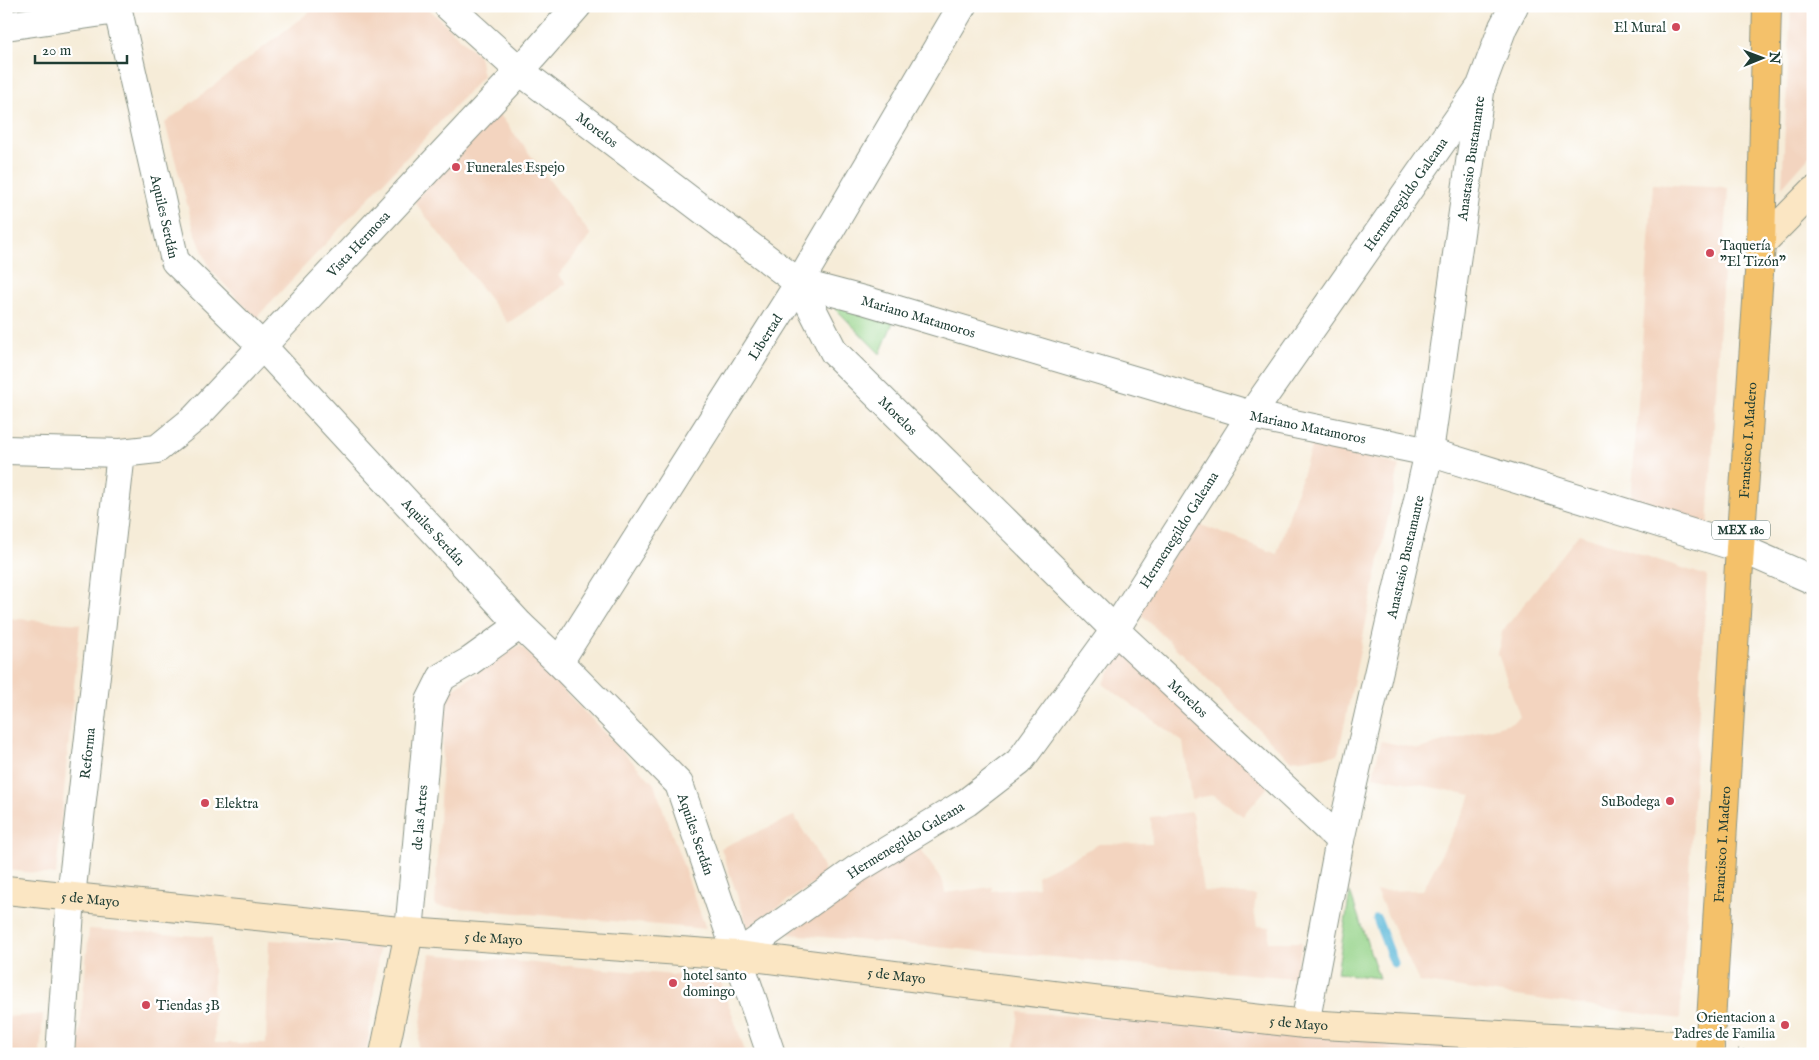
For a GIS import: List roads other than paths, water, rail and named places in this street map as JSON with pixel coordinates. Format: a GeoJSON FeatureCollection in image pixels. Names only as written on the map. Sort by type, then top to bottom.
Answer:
{"type":"FeatureCollection","features":[{"type":"Feature","properties":{"kind":"main road","name":"Francisco I. Madero"},"geometry":{"type":"LineString","coordinates":[[1710,1050],[1740,548],[1761,244],[1767,6]]}},
{"type":"Feature","properties":{"kind":"street","name":"Morelos"},"geometry":{"type":"LineString","coordinates":[[448,6],[520,71],[798,283],[834,352],[1115,630],[1340,840]]}},
{"type":"Feature","properties":{"kind":"street","name":"Vista Hermosa"},"geometry":{"type":"LineString","coordinates":[[6,450],[120,453],[157,449],[195,418],[520,71],[577,6]]}},
{"type":"Feature","properties":{"kind":"street","name":"Libertad"},"geometry":{"type":"LineString","coordinates":[[559,662],[798,283],[962,6]]}},
{"type":"Feature","properties":{"kind":"street","name":"Hermenegildo Galeana"},"geometry":{"type":"LineString","coordinates":[[737,955],[857,869],[967,802],[1019,762],[1115,630],[1251,415],[1481,86],[1503,27],[1514,6]]}},
{"type":"Feature","properties":{"kind":"street"},"geometry":{"type":"LineString","coordinates":[[6,26],[117,8]]}},
{"type":"Feature","properties":{"kind":"street","name":"Aquiles Serdán"},"geometry":{"type":"LineString","coordinates":[[117,8],[175,261],[262,346],[520,625],[679,784],[771,1054]]}},
{"type":"Feature","properties":{"kind":"street","name":"Anastasio Bustamante"},"geometry":{"type":"LineString","coordinates":[[1305,1024],[1340,840],[1429,452],[1481,86]]}},
{"type":"Feature","properties":{"kind":"street"},"geometry":{"type":"LineString","coordinates":[[1761,244],[1813,191]]}},
{"type":"Feature","properties":{"kind":"street","name":"Mariano Matamoros"},"geometry":{"type":"LineString","coordinates":[[798,283],[867,301],[1251,415],[1429,452],[1740,548],[1813,580]]}},
{"type":"Feature","properties":{"kind":"street","name":"Reforma"},"geometry":{"type":"LineString","coordinates":[[60,1054],[70,897],[120,453]]}},
{"type":"Feature","properties":{"kind":"street","name":"de las Artes"},"geometry":{"type":"LineString","coordinates":[[384,1054],[409,932],[430,701],[442,677],[470,661],[520,625]]}},
{"type":"Feature","properties":{"kind":"street","name":"5 de Mayo"},"geometry":{"type":"LineString","coordinates":[[6,890],[409,932],[737,955],[1093,1000],[1305,1024],[1710,1050]]}},
{"type":"Feature","properties":{"kind":"waterway"},"geometry":{"type":"LineString","coordinates":[[1377,919],[1394,963]]}},
{"type":"Feature","properties":{"kind":"place","name":"El Mural"},"geometry":{"type":"Point","coordinates":[1676,27]}},
{"type":"Feature","properties":{"kind":"place","name":"Funerales Espejo"},"geometry":{"type":"Point","coordinates":[456,167]}},
{"type":"Feature","properties":{"kind":"place","name":"Taquería \"El Tizón\""},"geometry":{"type":"Point","coordinates":[1710,253]}},
{"type":"Feature","properties":{"kind":"place","name":"SuBodega"},"geometry":{"type":"Point","coordinates":[1670,801]}},
{"type":"Feature","properties":{"kind":"place","name":"Elektra"},"geometry":{"type":"Point","coordinates":[205,803]}},
{"type":"Feature","properties":{"kind":"place","name":"hotel santo domingo"},"geometry":{"type":"Point","coordinates":[673,983]}},
{"type":"Feature","properties":{"kind":"place","name":"Tiendas 3B"},"geometry":{"type":"Point","coordinates":[146,1005]}},
{"type":"Feature","properties":{"kind":"place","name":"Orientacion a Padres de Familia"},"geometry":{"type":"Point","coordinates":[1785,1025]}}]}
